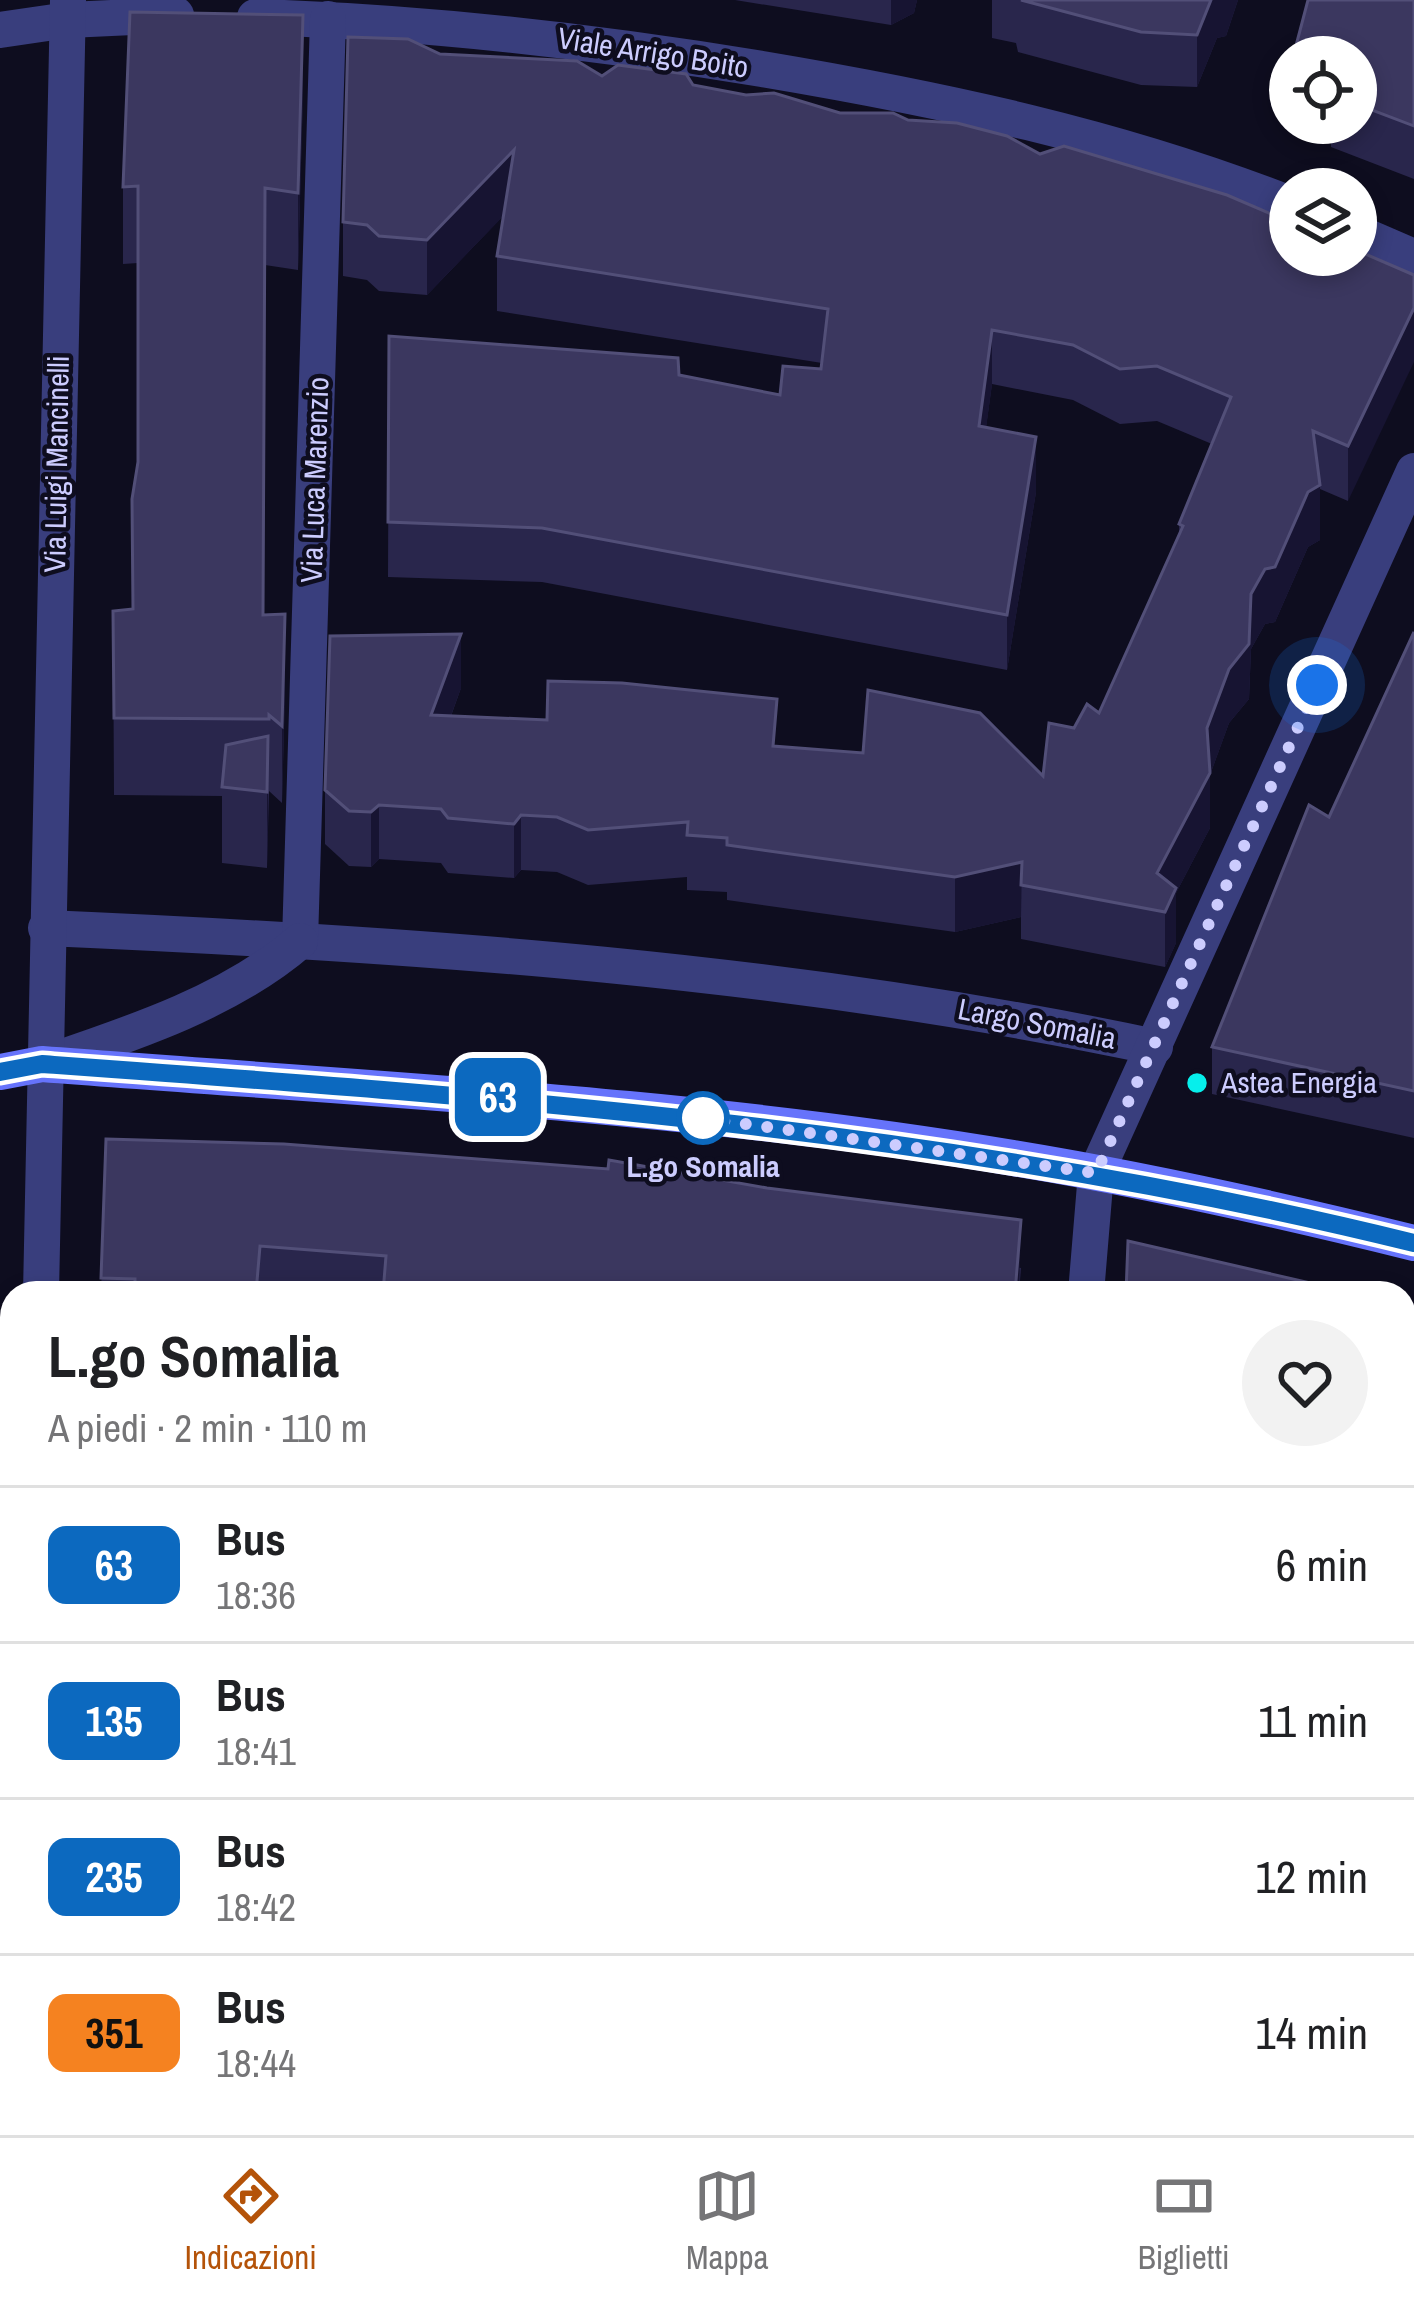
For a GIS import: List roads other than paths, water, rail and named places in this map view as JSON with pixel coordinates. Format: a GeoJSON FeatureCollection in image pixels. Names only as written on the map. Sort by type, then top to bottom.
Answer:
{"type":"FeatureCollection","features":[{"type":"Feature","properties":{"kind":"main road"},"geometry":{"type":"LineString","coordinates":[[0,1072],[42,1064],[590,1105],[934,1146],[1096,1173],[1414,1243]]}},
{"type":"Feature","properties":{"kind":"street","name":"Viale Arrigo Boito"},"geometry":{"type":"LineString","coordinates":[[0,30],[68,10],[328,19],[551,37],[857,86],[1132,148],[1269,197]]}},
{"type":"Feature","properties":{"kind":"street","name":"Via Luigi Mancinelli"},"geometry":{"type":"LineString","coordinates":[[46,928],[68,10]]}},
{"type":"Feature","properties":{"kind":"street","name":"Via Luca Marenzio"},"geometry":{"type":"LineString","coordinates":[[300,941],[328,19]]}},
{"type":"Feature","properties":{"kind":"street"},"geometry":{"type":"LineString","coordinates":[[1377,241],[1414,257]]}},
{"type":"Feature","properties":{"kind":"street"},"geometry":{"type":"LineString","coordinates":[[1155,1048],[1414,471]]}},
{"type":"Feature","properties":{"kind":"street","name":"Largo Somalia"},"geometry":{"type":"LineString","coordinates":[[46,928],[300,941],[758,981],[984,1012],[1155,1048],[1096,1173]]}},
{"type":"Feature","properties":{"kind":"street"},"geometry":{"type":"LineString","coordinates":[[40,1281],[46,928]]}},
{"type":"Feature","properties":{"kind":"street"},"geometry":{"type":"LineString","coordinates":[[42,1064],[158,1021],[269,966],[300,941]]}},
{"type":"Feature","properties":{"kind":"street"},"geometry":{"type":"LineString","coordinates":[[1087,1281],[1096,1173]]}},
{"type":"Feature","properties":{"kind":"place","name":"Astea Energia"},"geometry":{"type":"Point","coordinates":[1197,1083]}},
{"type":"Feature","properties":{"kind":"place","name":"L.go Somalia"},"geometry":{"type":"Point","coordinates":[703,1118]}}]}
